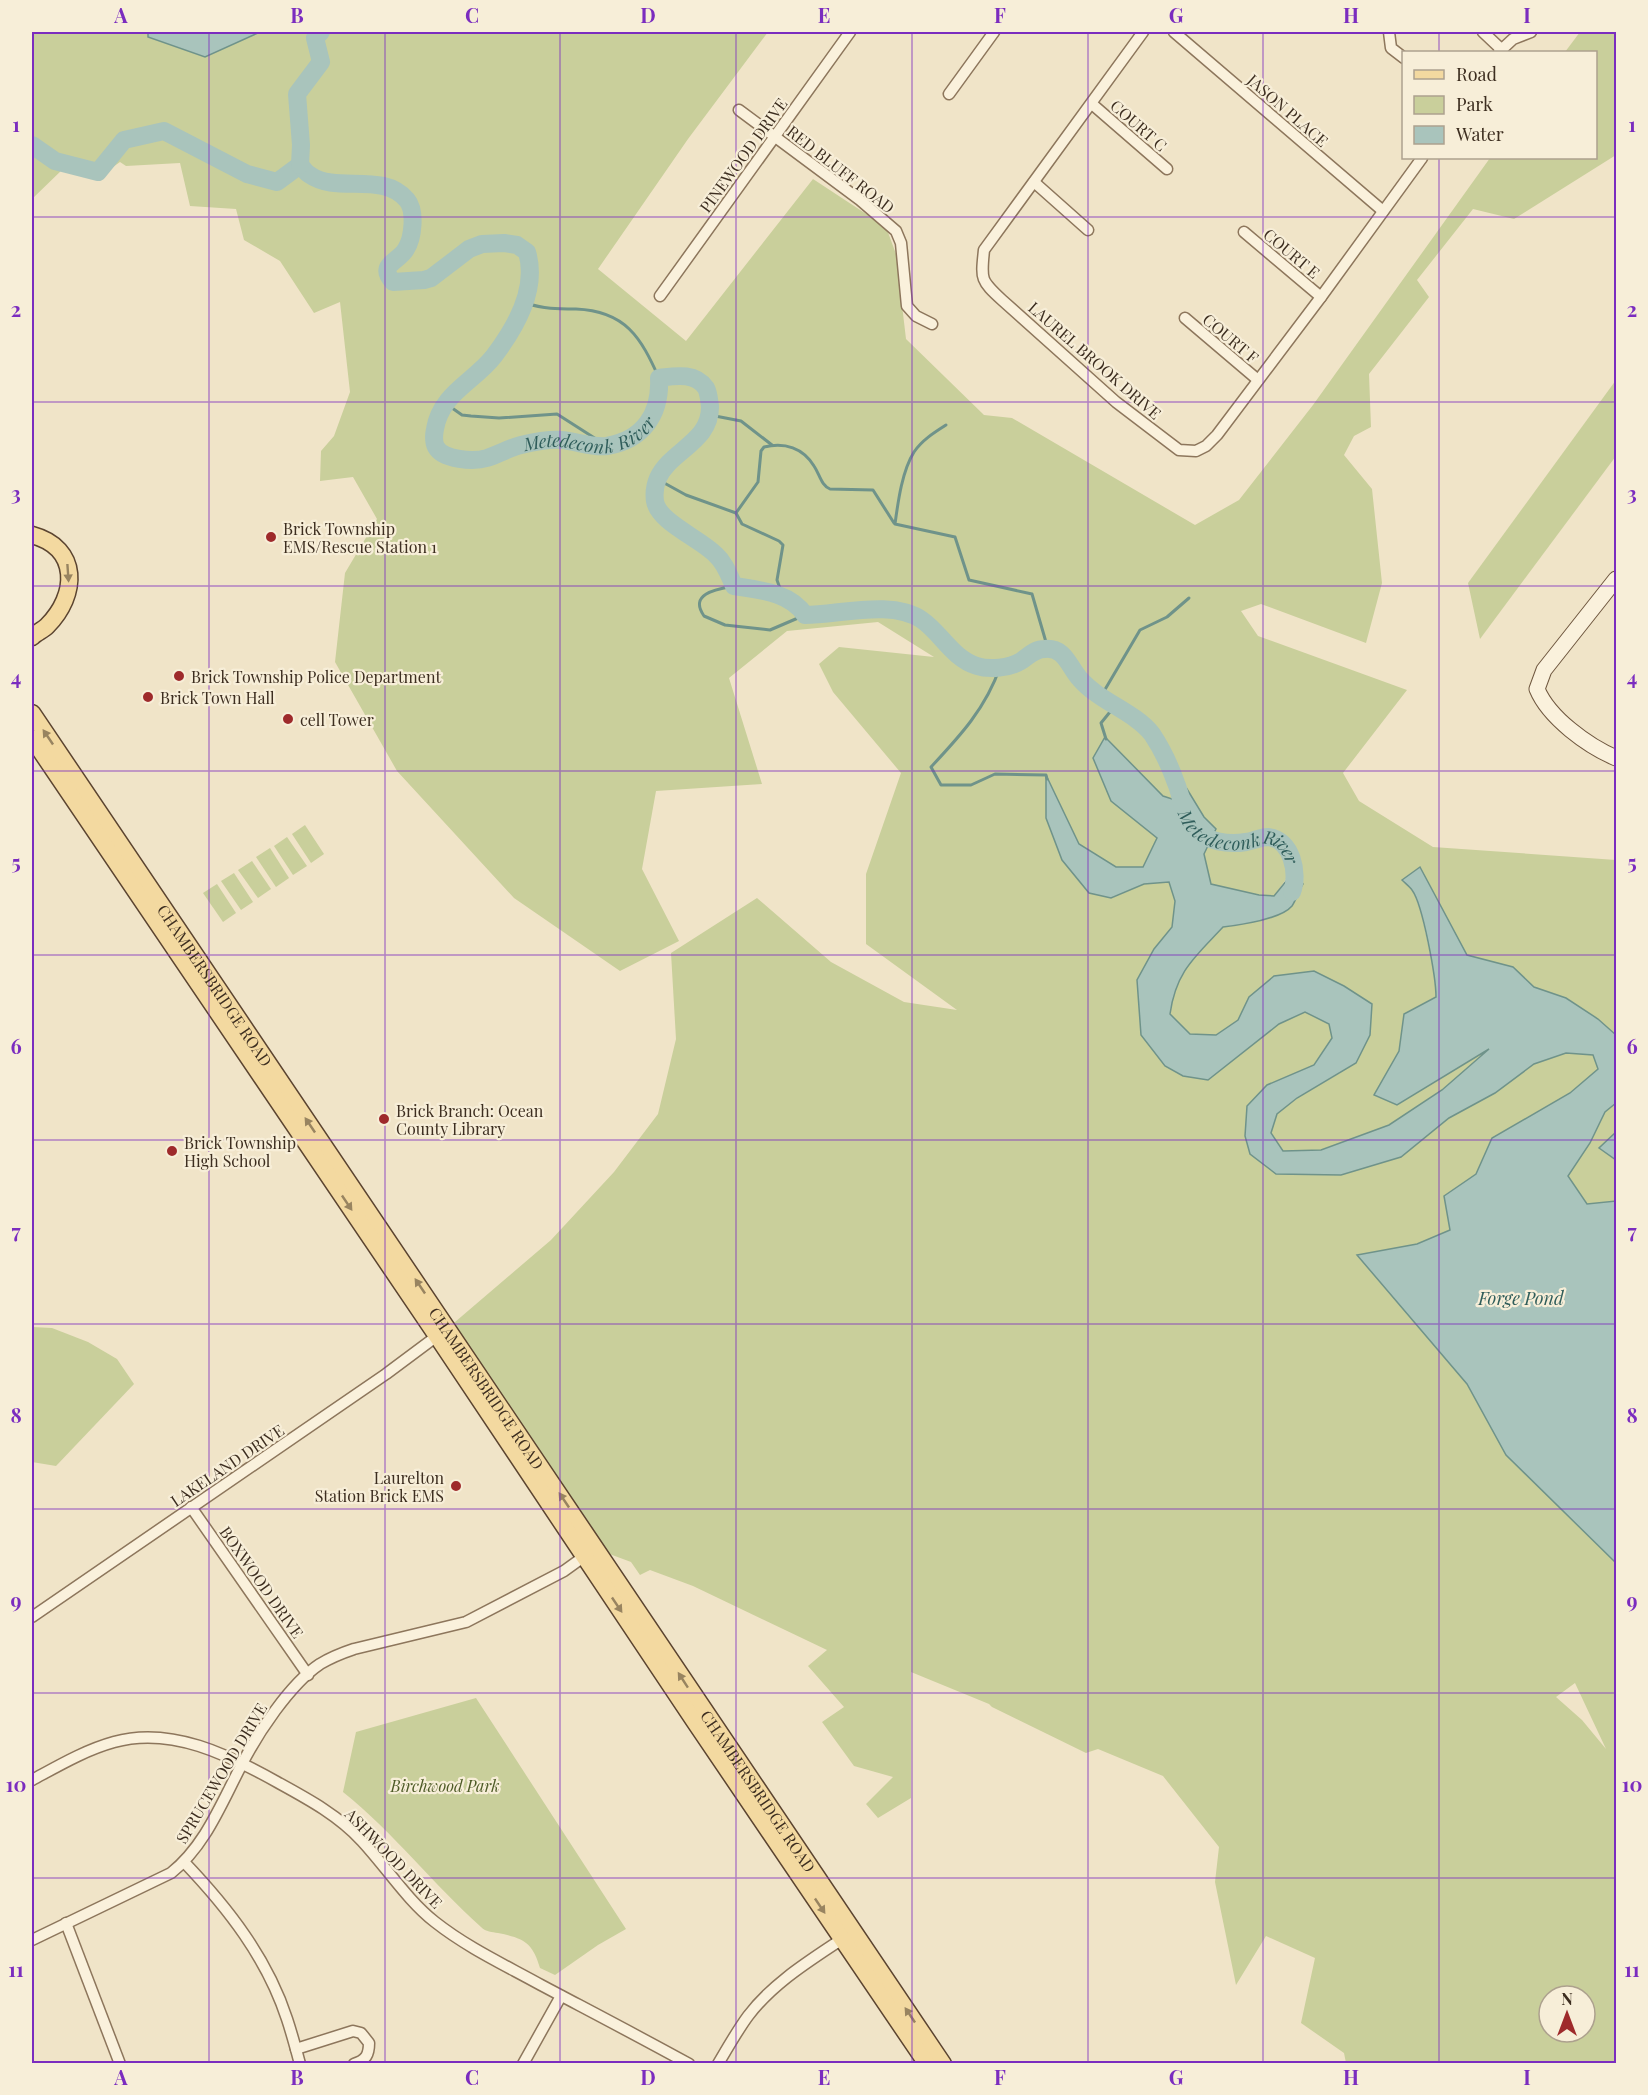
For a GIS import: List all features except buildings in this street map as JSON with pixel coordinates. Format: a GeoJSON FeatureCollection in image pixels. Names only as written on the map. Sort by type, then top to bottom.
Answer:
{"type":"FeatureCollection","features":[{"type":"Feature","properties":{"kind":"main road"},"geometry":{"type":"LineString","coordinates":[[32,535],[45,539],[59,548],[69,565],[69,587],[60,608],[47,627],[32,637]]}},
{"type":"Feature","properties":{"kind":"main road","name":"CHAMBERSBRIDGE ROAD"},"geometry":{"type":"LineString","coordinates":[[32,713],[590,1552],[842,1939],[927,2064]]}},
{"type":"Feature","properties":{"kind":"main road","name":"CHAMBERSBRIDGE ROAD"},"geometry":{"type":"LineString","coordinates":[[32,738],[437,1336],[696,1699],[943,2064]]}},
{"type":"Feature","properties":{"kind":"street","name":"PINEWOOD DRIVE"},"geometry":{"type":"LineString","coordinates":[[660,296],[850,32]]}},
{"type":"Feature","properties":{"kind":"street"},"geometry":{"type":"LineString","coordinates":[[949,94],[994,32]]}},
{"type":"Feature","properties":{"kind":"street","name":"LAUREL BROOK DRIVE"},"geometry":{"type":"LineString","coordinates":[[1143,32],[984,250],[982,278],[985,285],[1116,402],[1179,450],[1196,451],[1206,446],[1217,435],[1421,159]]}},
{"type":"Feature","properties":{"kind":"street","name":"JASON PLACE"},"geometry":{"type":"LineString","coordinates":[[1174,32],[1383,211]]}},
{"type":"Feature","properties":{"kind":"street"},"geometry":{"type":"LineString","coordinates":[[1389,32],[1392,48],[1402,56]]}},
{"type":"Feature","properties":{"kind":"street"},"geometry":{"type":"LineString","coordinates":[[1483,32],[1500,51],[1514,39],[1531,32]]}},
{"type":"Feature","properties":{"kind":"street","name":"COURT C"},"geometry":{"type":"LineString","coordinates":[[1092,104],[1167,169]]}},
{"type":"Feature","properties":{"kind":"street","name":"RED BLUFF ROAD"},"geometry":{"type":"LineString","coordinates":[[739,110],[860,200],[896,231],[901,243],[906,306],[916,316],[932,324]]}},
{"type":"Feature","properties":{"kind":"street"},"geometry":{"type":"LineString","coordinates":[[1034,182],[1088,230]]}},
{"type":"Feature","properties":{"kind":"street","name":"COURT E"},"geometry":{"type":"LineString","coordinates":[[1244,232],[1321,297]]}},
{"type":"Feature","properties":{"kind":"street","name":"COURT F"},"geometry":{"type":"LineString","coordinates":[[1185,318],[1258,380]]}},
{"type":"Feature","properties":{"kind":"street"},"geometry":{"type":"LineString","coordinates":[[1617,579],[1544,670],[1537,689],[1547,706],[1572,730],[1586,742],[1617,758]]}},
{"type":"Feature","properties":{"kind":"street","name":"LAKELAND DRIVE"},"geometry":{"type":"LineString","coordinates":[[32,1617],[386,1374],[437,1336]]}},
{"type":"Feature","properties":{"kind":"street","name":"BOXWOOD DRIVE"},"geometry":{"type":"LineString","coordinates":[[191,1507],[308,1675]]}},
{"type":"Feature","properties":{"kind":"street","name":"SPRUCEWOOD DRIVE"},"geometry":{"type":"LineString","coordinates":[[32,1940],[171,1873],[184,1862],[202,1840],[242,1763],[279,1705],[308,1675],[327,1660],[354,1649],[466,1622],[564,1571],[590,1552]]}},
{"type":"Feature","properties":{"kind":"street","name":"ASHWOOD DRIVE"},"geometry":{"type":"LineString","coordinates":[[32,1780],[67,1761],[114,1742],[134,1739],[172,1739],[215,1751],[242,1763],[328,1811],[362,1840],[417,1906],[471,1948],[689,2064]]}},
{"type":"Feature","properties":{"kind":"street"},"geometry":{"type":"LineString","coordinates":[[184,1862],[212,1891],[260,1958],[287,2018],[300,2064]]}},
{"type":"Feature","properties":{"kind":"street"},"geometry":{"type":"LineString","coordinates":[[66,1923],[120,2064]]}},
{"type":"Feature","properties":{"kind":"street"},"geometry":{"type":"LineString","coordinates":[[718,2064],[750,2014],[773,1990],[796,1969],[842,1939]]}},
{"type":"Feature","properties":{"kind":"street"},"geometry":{"type":"LineString","coordinates":[[523,2064],[561,1995]]}},
{"type":"Feature","properties":{"kind":"street"},"geometry":{"type":"LineString","coordinates":[[296,2049],[353,2031],[361,2033],[369,2043],[368,2055],[363,2061],[354,2064]]}},
{"type":"Feature","properties":{"kind":"green space"},"geometry":{"type":"Polygon","coordinates":[[[32,32],[148,32],[148,37],[205,57],[260,32],[768,32],[688,139],[598,269],[686,341],[813,179],[886,227],[896,254],[906,339],[984,415],[1012,418],[1195,525],[1239,500],[1313,405],[1489,159],[1597,159],[1597,51],[1566,51],[1580,32],[1616,32],[1616,155],[1514,219],[1473,209],[1417,280],[1429,297],[1369,374],[1371,427],[1354,436],[1344,455],[1372,489],[1382,583],[1366,643],[1261,604],[1241,611],[1258,636],[1407,690],[1343,773],[1359,801],[1433,847],[1616,860],[1616,1035],[1598,1019],[1566,998],[1534,987],[1513,967],[1467,956],[1420,867],[1413,891],[1421,912],[1436,981],[1436,997],[1404,1014],[1399,1051],[1375,1095],[1493,1046],[1442,1090],[1389,1125],[1321,1150],[1283,1151],[1271,1133],[1276,1114],[1297,1098],[1340,1073],[1372,1004],[1344,986],[1314,972],[1249,997],[1238,1020],[1216,1035],[1190,1034],[1170,1014],[1174,988],[1187,966],[1223,927],[1258,920],[1290,908],[1294,868],[1274,896],[1210,884],[1204,854],[1216,829],[1204,817],[1187,789],[1175,800],[1163,796],[1105,737],[1093,758],[1111,801],[1157,838],[1143,867],[1116,867],[1079,844],[1046,777],[1046,818],[1112,898],[1144,884],[1169,881],[1175,901],[1172,927],[1154,949],[1137,980],[1208,1080],[1279,1023],[1305,1012],[1329,1023],[1332,1038],[1314,1065],[1267,1085],[1250,1154],[1401,1157],[1449,1118],[1495,1093],[1534,1064],[1566,1053],[1593,1055],[1598,1069],[1570,1093],[1492,1138],[1476,1174],[1444,1196],[1450,1230],[1417,1244],[1357,1255],[1467,1384],[1507,1455],[1616,1563],[1616,2063],[1346,2063],[1344,2053],[1301,2023],[1315,1958],[1266,1936],[1236,1985],[1215,1882],[1219,1847],[1163,1776],[1098,1749],[1086,1753],[989,1704],[911,1672],[911,1798],[878,1818],[866,1804],[893,1777],[854,1766],[822,1722],[844,1707],[808,1666],[827,1650],[693,1586],[650,1570],[640,1575],[631,1562],[596,1549],[448,1328],[551,1240],[614,1172],[658,1114],[676,1039],[671,953],[757,898],[831,962],[904,1002],[957,1010],[866,944],[866,874],[901,773],[833,692],[819,664],[839,647],[934,657],[878,622],[787,631],[729,678],[762,784],[656,791],[642,869],[679,941],[620,971],[514,898],[397,771],[335,662],[345,573],[377,519],[353,477],[320,481],[321,451],[334,436],[350,392],[340,302],[314,313],[280,261],[244,240],[236,209],[190,206],[180,163],[126,166],[120,162],[113,167],[64,168],[32,199],[32,32]],[[1575,1683],[1556,1697],[1582,1720],[1606,1749],[1575,1683]]]}},
{"type":"Feature","properties":{"kind":"green space"},"geometry":{"type":"Polygon","coordinates":[[[1616,380],[1616,456],[1480,639],[1468,583],[1616,380]]]}},
{"type":"Feature","properties":{"kind":"green space"},"geometry":{"type":"Polygon","coordinates":[[[305,825],[324,854],[311,863],[292,834],[305,825]]]}},
{"type":"Feature","properties":{"kind":"green space"},"geometry":{"type":"Polygon","coordinates":[[[287,837],[307,866],[293,875],[274,846],[287,837]]]}},
{"type":"Feature","properties":{"kind":"green space"},"geometry":{"type":"Polygon","coordinates":[[[270,848],[289,878],[276,887],[256,857],[270,848]]]}},
{"type":"Feature","properties":{"kind":"green space"},"geometry":{"type":"Polygon","coordinates":[[[252,861],[271,889],[258,898],[238,870],[252,861]]]}},
{"type":"Feature","properties":{"kind":"green space"},"geometry":{"type":"Polygon","coordinates":[[[234,873],[253,902],[241,910],[221,881],[234,873]]]}},
{"type":"Feature","properties":{"kind":"green space"},"geometry":{"type":"Polygon","coordinates":[[[217,884],[236,913],[223,922],[203,893],[217,884]]]}},
{"type":"Feature","properties":{"kind":"green space"},"geometry":{"type":"Polygon","coordinates":[[[1616,1103],[1616,1132],[1599,1148],[1616,1160],[1616,1201],[1587,1204],[1568,1176],[1590,1143],[1605,1112],[1616,1103]]]}},
{"type":"Feature","properties":{"kind":"green space"},"geometry":{"type":"Polygon","coordinates":[[[32,1327],[52,1328],[88,1342],[117,1359],[134,1384],[56,1466],[32,1462],[32,1327]]]}},
{"type":"Feature","properties":{"kind":"green space","name":"Birchwood Park"},"geometry":{"type":"Polygon","coordinates":[[[476,1698],[626,1929],[555,1975],[540,1968],[534,1953],[526,1943],[515,1937],[489,1932],[481,1927],[379,1824],[343,1792],[356,1732],[476,1698]]]}},
{"type":"Feature","properties":{"kind":"water"},"geometry":{"type":"Polygon","coordinates":[[[148,32],[260,32],[205,57],[148,37],[148,32]]]}},
{"type":"Feature","properties":{"kind":"water","name":"Forge Pond"},"geometry":{"type":"Polygon","coordinates":[[[1105,737],[1163,796],[1175,800],[1187,789],[1204,817],[1216,829],[1204,854],[1211,884],[1259,895],[1274,896],[1287,880],[1293,867],[1303,884],[1287,911],[1260,921],[1223,927],[1188,966],[1177,986],[1170,1014],[1190,1034],[1216,1035],[1238,1020],[1249,997],[1274,976],[1314,971],[1372,1004],[1370,1035],[1356,1063],[1297,1098],[1277,1114],[1271,1133],[1283,1151],[1321,1150],[1389,1125],[1442,1090],[1489,1049],[1397,1105],[1374,1095],[1399,1051],[1404,1014],[1436,997],[1431,959],[1420,910],[1412,890],[1402,880],[1420,867],[1467,955],[1513,967],[1534,987],[1566,998],[1598,1019],[1616,1035],[1616,1103],[1605,1112],[1590,1143],[1568,1176],[1587,1204],[1616,1201],[1616,1563],[1506,1455],[1467,1384],[1357,1255],[1417,1244],[1450,1230],[1444,1196],[1476,1174],[1492,1138],[1570,1093],[1598,1069],[1593,1055],[1566,1053],[1534,1064],[1495,1093],[1449,1118],[1401,1157],[1341,1175],[1276,1174],[1250,1154],[1245,1136],[1247,1106],[1267,1085],[1314,1065],[1332,1038],[1329,1024],[1305,1012],[1279,1024],[1208,1080],[1183,1076],[1165,1066],[1141,1035],[1137,980],[1154,949],[1172,927],[1175,901],[1169,882],[1144,884],[1111,898],[1089,893],[1062,860],[1046,818],[1046,775],[1079,844],[1116,867],[1143,867],[1157,838],[1111,801],[1093,758],[1105,737]]]}},
{"type":"Feature","properties":{"kind":"water"},"geometry":{"type":"Polygon","coordinates":[[[1616,1132],[1616,1160],[1599,1148],[1616,1132]]]}},
{"type":"Feature","properties":{"kind":"waterway"},"geometry":{"type":"LineString","coordinates":[[300,165],[301,145],[297,94],[321,62],[315,38],[321,32]]}},
{"type":"Feature","properties":{"kind":"waterway"},"geometry":{"type":"LineString","coordinates":[[32,145],[55,161],[98,172],[124,140],[164,131],[247,174],[277,182],[300,165]]}},
{"type":"Feature","properties":{"kind":"waterway","name":"Metedeconk River"},"geometry":{"type":"LineString","coordinates":[[300,165],[309,174],[321,180],[386,187],[397,191],[407,200],[412,211],[412,232],[406,249],[388,267],[387,271],[393,282],[431,278],[469,249],[482,244],[517,245],[527,252],[530,280],[523,307],[510,333],[486,365],[451,397],[438,417],[434,440],[436,447],[445,455],[475,460],[487,458],[521,445],[546,440],[601,446],[620,443],[640,431],[653,414],[657,403],[659,378],[684,376],[696,379],[708,392],[709,418],[697,437],[664,468],[656,484],[655,501],[664,516],[719,558],[734,586],[783,597],[799,607],[805,615],[881,609],[910,614],[929,625],[961,657],[977,666],[999,668],[1021,661],[1041,649],[1057,651],[1062,654],[1088,687],[1136,719],[1152,734],[1168,764],[1185,813],[1195,829],[1219,842],[1239,843],[1268,837],[1283,844],[1292,858],[1294,867],[1292,892]]}},
{"type":"Feature","properties":{"kind":"waterway"},"geometry":{"type":"LineString","coordinates":[[525,303],[550,308],[593,311],[619,321],[638,339],[659,378]]}},
{"type":"Feature","properties":{"kind":"waterway"},"geometry":{"type":"LineString","coordinates":[[445,403],[462,415],[471,416],[499,418],[557,414],[607,446]]}},
{"type":"Feature","properties":{"kind":"waterway"},"geometry":{"type":"LineString","coordinates":[[710,415],[741,421],[772,445]]}},
{"type":"Feature","properties":{"kind":"waterway"},"geometry":{"type":"LineString","coordinates":[[946,425],[914,452],[906,468],[895,524],[955,537],[969,580],[1032,594],[1048,649]]}},
{"type":"Feature","properties":{"kind":"waterway"},"geometry":{"type":"LineString","coordinates":[[736,513],[758,482],[761,451],[764,447],[779,445],[793,448],[810,460],[830,489],[873,490],[894,523]]}},
{"type":"Feature","properties":{"kind":"waterway"},"geometry":{"type":"LineString","coordinates":[[657,479],[686,495],[736,513]]}},
{"type":"Feature","properties":{"kind":"waterway"},"geometry":{"type":"LineString","coordinates":[[736,513],[742,524],[783,545],[777,580],[783,597]]}},
{"type":"Feature","properties":{"kind":"waterway"},"geometry":{"type":"LineString","coordinates":[[734,586],[713,591],[702,597],[700,608],[704,616],[725,625],[770,630],[805,615]]}},
{"type":"Feature","properties":{"kind":"waterway"},"geometry":{"type":"LineString","coordinates":[[1100,698],[1140,630],[1167,617],[1189,598]]}},
{"type":"Feature","properties":{"kind":"waterway"},"geometry":{"type":"LineString","coordinates":[[1000,667],[980,708],[962,733],[931,767],[941,785],[971,785],[995,774],[1046,775],[1047,779]]}},
{"type":"Feature","properties":{"kind":"waterway"},"geometry":{"type":"LineString","coordinates":[[1106,739],[1101,723],[1114,707]]}},
{"type":"Feature","properties":{"kind":"place","name":"Brick Township EMS/Rescue Station 1"},"geometry":{"type":"Point","coordinates":[271,537]}},
{"type":"Feature","properties":{"kind":"place","name":"Brick Township Police Department"},"geometry":{"type":"Point","coordinates":[179,676]}},
{"type":"Feature","properties":{"kind":"place","name":"Brick Town Hall"},"geometry":{"type":"Point","coordinates":[148,697]}},
{"type":"Feature","properties":{"kind":"place","name":"cell Tower"},"geometry":{"type":"Point","coordinates":[288,719]}},
{"type":"Feature","properties":{"kind":"place","name":"Brick Branch: Ocean County Library"},"geometry":{"type":"Point","coordinates":[384,1119]}},
{"type":"Feature","properties":{"kind":"place","name":"Brick Township High School"},"geometry":{"type":"Point","coordinates":[172,1151]}},
{"type":"Feature","properties":{"kind":"place","name":"Laurelton Station Brick EMS"},"geometry":{"type":"Point","coordinates":[456,1486]}}]}
